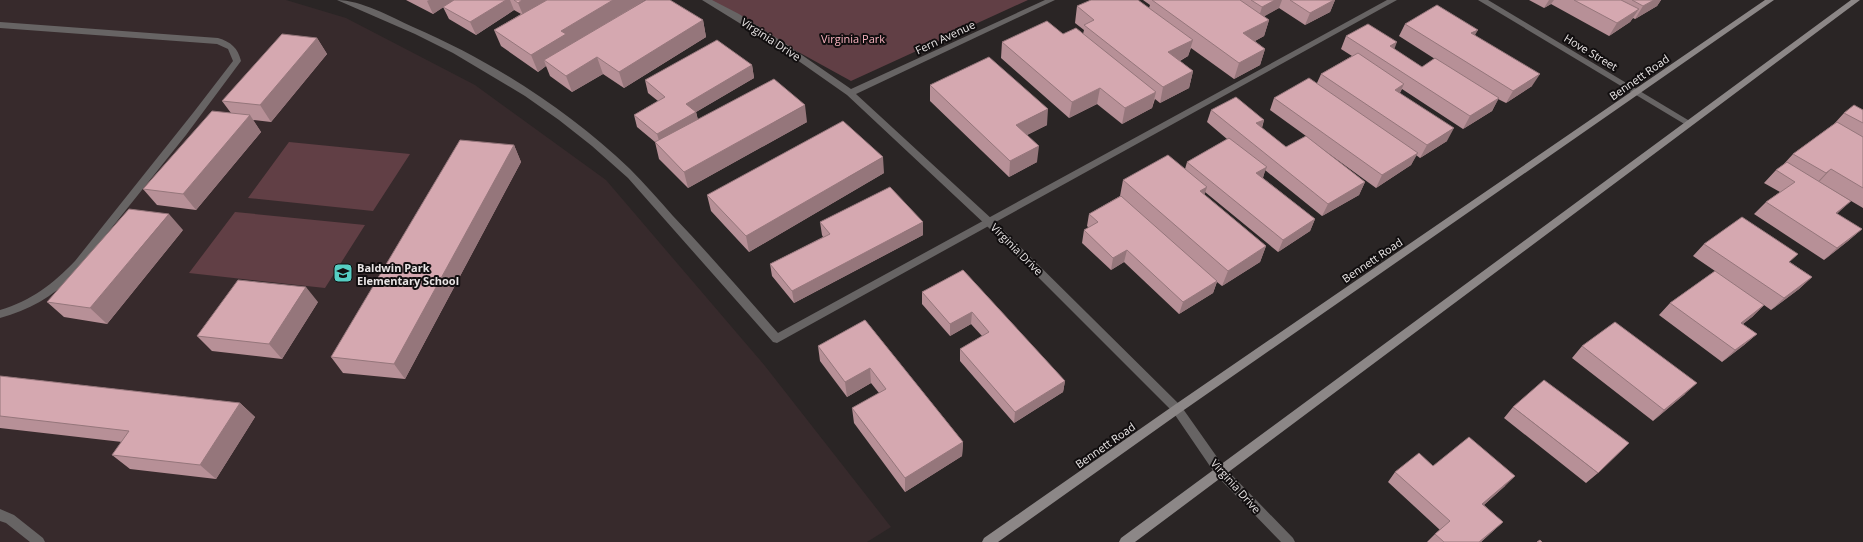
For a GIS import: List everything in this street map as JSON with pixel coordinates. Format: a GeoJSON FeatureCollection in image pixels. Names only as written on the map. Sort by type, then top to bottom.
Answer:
{"type":"FeatureCollection","features":[{"type":"Feature","properties":{"kind":"street"},"geometry":{"type":"LineString","coordinates":[[341,0],[384,16],[489,68],[568,123],[631,177],[702,252],[777,339],[1394,0]]}},
{"type":"Feature","properties":{"kind":"street","name":"Virginia Drive"},"geometry":{"type":"LineString","coordinates":[[706,0],[783,46],[850,93],[990,223],[1177,409],[1220,471],[1289,542]]}},
{"type":"Feature","properties":{"kind":"street","name":"Fern Avenue"},"geometry":{"type":"LineString","coordinates":[[850,93],[1051,0]]}},
{"type":"Feature","properties":{"kind":"street","name":"Hove Street"},"geometry":{"type":"LineString","coordinates":[[1482,0],[1689,123]]}},
{"type":"Feature","properties":{"kind":"street","name":"Bennett Road"},"geometry":{"type":"LineString","coordinates":[[988,542],[1177,409],[1770,0]]}},
{"type":"Feature","properties":{"kind":"street"},"geometry":{"type":"LineString","coordinates":[[1125,542],[1856,0]]}},
{"type":"Feature","properties":{"kind":"street"},"geometry":{"type":"LineString","coordinates":[[0,25],[218,41],[229,45],[236,52],[236,61],[208,101],[61,281],[39,299],[14,310],[0,314]]}},
{"type":"Feature","properties":{"kind":"street"},"geometry":{"type":"LineString","coordinates":[[0,515],[10,519],[39,542]]}},
{"type":"Feature","properties":{"kind":"shaded area","name":"Baldwin Park Elementary School"},"geometry":{"type":"Polygon","coordinates":[[[0,0],[286,0],[346,18],[475,85],[606,180],[765,366],[891,527],[867,542],[0,542],[0,0]]]}},
{"type":"Feature","properties":{"kind":"green space","name":"Virginia Park"},"geometry":{"type":"Polygon","coordinates":[[[704,0],[1028,0],[851,81],[704,0]]]}},
{"type":"Feature","properties":{"kind":"green space"},"geometry":{"type":"Polygon","coordinates":[[[289,142],[410,154],[373,211],[248,198],[289,142]]]}},
{"type":"Feature","properties":{"kind":"green space"},"geometry":{"type":"Polygon","coordinates":[[[235,212],[365,225],[325,288],[189,273],[235,212]]]}},
{"type":"Feature","properties":{"kind":"building"},"geometry":{"type":"Polygon","coordinates":[[[454,0],[506,0],[470,22],[443,7],[454,0]]]}},
{"type":"Feature","properties":{"kind":"building"},"geometry":{"type":"Polygon","coordinates":[[[514,0],[522,0],[518,3],[514,0]]]}},
{"type":"Feature","properties":{"kind":"building"},"geometry":{"type":"Polygon","coordinates":[[[547,0],[613,0],[561,31],[566,34],[531,55],[494,30],[547,0]]]}},
{"type":"Feature","properties":{"kind":"building"},"geometry":{"type":"Polygon","coordinates":[[[646,0],[670,0],[703,20],[619,72],[597,57],[566,76],[544,60],[646,0]]]}},
{"type":"Feature","properties":{"kind":"building"},"geometry":{"type":"Polygon","coordinates":[[[1091,0],[1138,0],[1193,40],[1168,52],[1193,71],[1163,87],[1084,25],[1094,20],[1077,6],[1091,0]]]}},
{"type":"Feature","properties":{"kind":"building"},"geometry":{"type":"Polygon","coordinates":[[[1152,0],[1240,0],[1269,20],[1243,33],[1265,49],[1239,63],[1152,0]]]}},
{"type":"Feature","properties":{"kind":"building"},"geometry":{"type":"Polygon","coordinates":[[[1251,0],[1275,0],[1262,7],[1251,0]]]}},
{"type":"Feature","properties":{"kind":"building"},"geometry":{"type":"Polygon","coordinates":[[[1290,0],[1334,0],[1310,13],[1290,0]]]}},
{"type":"Feature","properties":{"kind":"building"},"geometry":{"type":"Polygon","coordinates":[[[1574,0],[1621,0],[1639,9],[1617,23],[1574,0]]]}},
{"type":"Feature","properties":{"kind":"building"},"geometry":{"type":"Polygon","coordinates":[[[1632,0],[1654,0],[1643,6],[1632,0]]]}},
{"type":"Feature","properties":{"kind":"building"},"geometry":{"type":"Polygon","coordinates":[[[1437,5],[1478,30],[1471,33],[1540,74],[1513,91],[1405,24],[1437,5]]]}},
{"type":"Feature","properties":{"kind":"building"},"geometry":{"type":"Polygon","coordinates":[[[1047,21],[1063,34],[1076,28],[1156,92],[1125,108],[1100,88],[1072,102],[1002,42],[1047,21]]]}},
{"type":"Feature","properties":{"kind":"building"},"geometry":{"type":"Polygon","coordinates":[[[1368,24],[1397,42],[1390,46],[1422,67],[1435,58],[1499,98],[1470,116],[1346,36],[1368,24]]]}},
{"type":"Feature","properties":{"kind":"building"},"geometry":{"type":"Polygon","coordinates":[[[282,34],[317,38],[260,105],[222,101],[282,34]]]}},
{"type":"Feature","properties":{"kind":"building"},"geometry":{"type":"Polygon","coordinates":[[[717,40],[752,65],[686,104],[696,112],[657,134],[634,115],[665,97],[645,80],[717,40]]]}},
{"type":"Feature","properties":{"kind":"building"},"geometry":{"type":"Polygon","coordinates":[[[1358,53],[1404,84],[1395,90],[1454,128],[1427,145],[1321,74],[1358,53]]]}},
{"type":"Feature","properties":{"kind":"building"},"geometry":{"type":"Polygon","coordinates":[[[989,57],[1048,109],[1016,125],[1039,146],[1010,161],[930,85],[989,57]]]}},
{"type":"Feature","properties":{"kind":"building"},"geometry":{"type":"Polygon","coordinates":[[[1309,78],[1418,153],[1382,175],[1274,98],[1309,78]]]}},
{"type":"Feature","properties":{"kind":"building"},"geometry":{"type":"Polygon","coordinates":[[[774,79],[805,105],[684,172],[655,142],[774,79]]]}},
{"type":"Feature","properties":{"kind":"building"},"geometry":{"type":"Polygon","coordinates":[[[1236,97],[1264,120],[1256,123],[1286,147],[1306,136],[1365,182],[1328,204],[1211,110],[1236,97]]]}},
{"type":"Feature","properties":{"kind":"building"},"geometry":{"type":"Polygon","coordinates":[[[1854,105],[1863,110],[1863,123],[1844,113],[1854,105]]]}},
{"type":"Feature","properties":{"kind":"building"},"geometry":{"type":"Polygon","coordinates":[[[212,111],[250,115],[183,194],[143,189],[212,111]]]}},
{"type":"Feature","properties":{"kind":"building"},"geometry":{"type":"Polygon","coordinates":[[[843,121],[883,157],[746,236],[707,195],[843,121]]]}},
{"type":"Feature","properties":{"kind":"building"},"geometry":{"type":"Polygon","coordinates":[[[1837,122],[1863,137],[1863,188],[1831,169],[1826,173],[1793,154],[1837,122]]]}},
{"type":"Feature","properties":{"kind":"building"},"geometry":{"type":"Polygon","coordinates":[[[1229,138],[1267,167],[1256,173],[1315,219],[1283,240],[1187,162],[1229,138]]]}},
{"type":"Feature","properties":{"kind":"building"},"geometry":{"type":"Polygon","coordinates":[[[460,140],[514,145],[394,364],[331,357],[460,140]]]}},
{"type":"Feature","properties":{"kind":"building"},"geometry":{"type":"Polygon","coordinates":[[[1168,155],[1207,187],[1200,191],[1266,246],[1228,271],[1123,180],[1168,155]]]}},
{"type":"Feature","properties":{"kind":"building"},"geometry":{"type":"Polygon","coordinates":[[[1787,162],[1851,201],[1836,213],[1862,229],[1837,248],[1766,202],[1795,182],[1776,170],[1787,162]]]}},
{"type":"Feature","properties":{"kind":"building"},"geometry":{"type":"Polygon","coordinates":[[[890,187],[923,222],[792,291],[770,264],[830,234],[820,222],[890,187]]]}},
{"type":"Feature","properties":{"kind":"building"},"geometry":{"type":"Polygon","coordinates":[[[1121,196],[1217,281],[1183,302],[1127,250],[1113,258],[1084,230],[1098,222],[1089,214],[1121,196]]]}},
{"type":"Feature","properties":{"kind":"building"},"geometry":{"type":"Polygon","coordinates":[[[129,209],[169,214],[90,308],[47,302],[129,209]]]}},
{"type":"Feature","properties":{"kind":"building"},"geometry":{"type":"Polygon","coordinates":[[[1742,217],[1798,254],[1789,262],[1812,277],[1784,298],[1704,244],[1742,217]]]}},
{"type":"Feature","properties":{"kind":"building"},"geometry":{"type":"Polygon","coordinates":[[[963,270],[1065,381],[1015,412],[960,349],[989,332],[972,312],[950,324],[922,292],[963,270]]]}},
{"type":"Feature","properties":{"kind":"building"},"geometry":{"type":"Polygon","coordinates":[[[1715,271],[1764,305],[1741,323],[1757,334],[1735,350],[1670,303],[1715,271]]]}},
{"type":"Feature","properties":{"kind":"building"},"geometry":{"type":"Polygon","coordinates":[[[238,280],[306,287],[269,344],[197,336],[238,280]]]}},
{"type":"Feature","properties":{"kind":"building"},"geometry":{"type":"Polygon","coordinates":[[[865,320],[963,442],[905,478],[852,408],[886,389],[870,368],[845,382],[818,346],[865,320]]]}},
{"type":"Feature","properties":{"kind":"building"},"geometry":{"type":"Polygon","coordinates":[[[1615,322],[1697,383],[1664,410],[1582,346],[1615,322]]]}},
{"type":"Feature","properties":{"kind":"building"},"geometry":{"type":"Polygon","coordinates":[[[0,376],[240,403],[200,465],[112,455],[129,431],[0,416],[0,376]]]}},
{"type":"Feature","properties":{"kind":"building"},"geometry":{"type":"Polygon","coordinates":[[[1544,380],[1629,443],[1598,473],[1513,407],[1544,380]]]}},
{"type":"Feature","properties":{"kind":"building"},"geometry":{"type":"Polygon","coordinates":[[[1469,437],[1515,476],[1482,504],[1503,522],[1479,542],[1444,542],[1435,534],[1450,521],[1395,472],[1419,453],[1433,466],[1469,437]]]}},
{"type":"Feature","properties":{"kind":"place","name":"Baldwin Park Elementary School"},"geometry":{"type":"Point","coordinates":[343,273]}}]}
